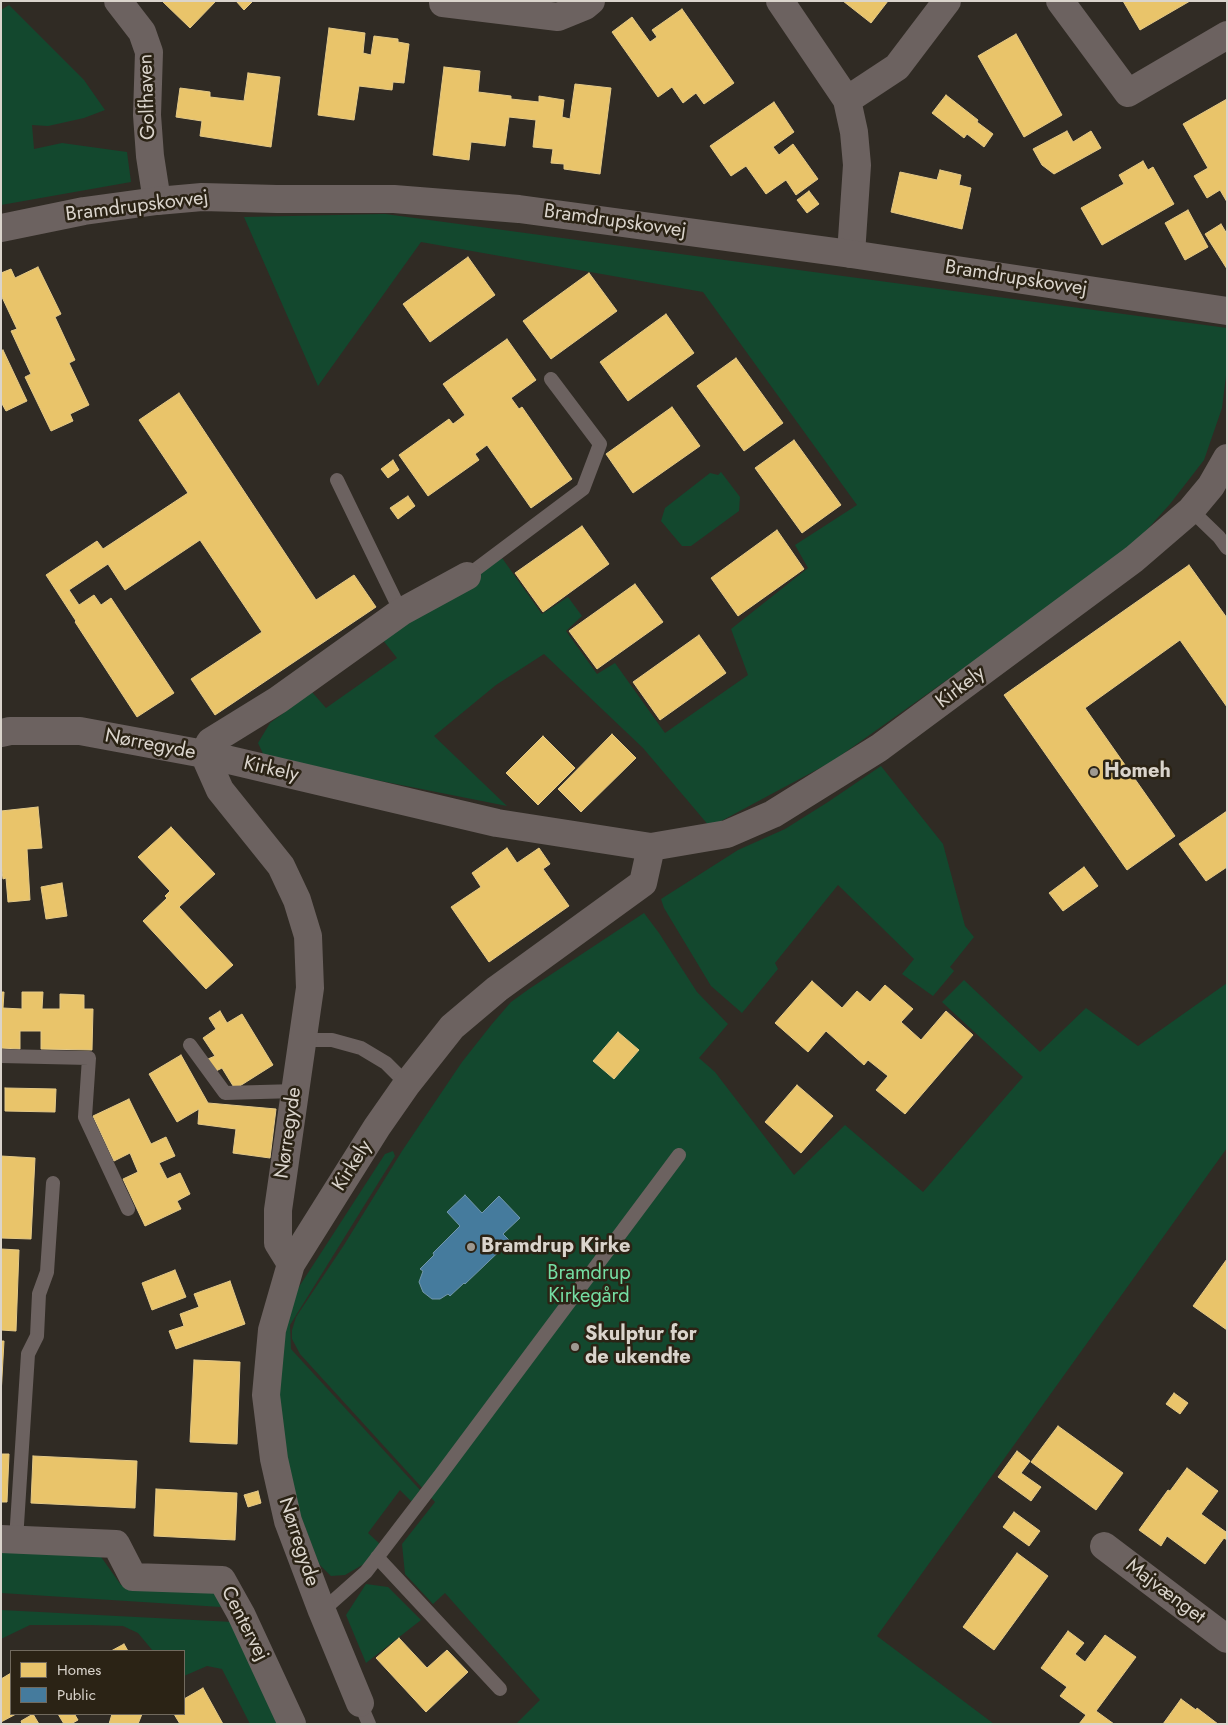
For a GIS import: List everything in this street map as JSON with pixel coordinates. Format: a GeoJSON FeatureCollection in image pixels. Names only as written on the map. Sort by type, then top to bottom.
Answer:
{"type":"FeatureCollection","features":[{"type":"Feature","properties":{"kind":"street","name":"Golfhaven"},"geometry":{"type":"LineString","coordinates":[[118,1],[142,32],[149,52],[147,115],[150,156],[157,201]]}},
{"type":"Feature","properties":{"kind":"street"},"geometry":{"type":"LineString","coordinates":[[443,3],[558,17],[585,6],[592,1]]}},
{"type":"Feature","properties":{"kind":"street"},"geometry":{"type":"LineString","coordinates":[[780,1],[847,100],[854,132],[857,164],[852,254]]}},
{"type":"Feature","properties":{"kind":"street"},"geometry":{"type":"LineString","coordinates":[[847,100],[897,67],[947,1]]}},
{"type":"Feature","properties":{"kind":"street"},"geometry":{"type":"LineString","coordinates":[[1060,1],[1128,93],[1227,35]]}},
{"type":"Feature","properties":{"kind":"street","name":"Bramdrupskovvej"},"geometry":{"type":"LineString","coordinates":[[1,228],[84,212],[157,201],[202,197],[394,199],[500,207],[852,254],[1227,311]]}},
{"type":"Feature","properties":{"kind":"street","name":"Kirkely"},"geometry":{"type":"LineString","coordinates":[[467,576],[401,612],[278,700],[210,742],[204,754],[497,823],[651,848],[727,834],[773,814],[879,748],[1134,559],[1191,510],[1211,486],[1227,458]]}},
{"type":"Feature","properties":{"kind":"street","name":"Nørregyde"},"geometry":{"type":"LineString","coordinates":[[1,733],[10,731],[80,731],[204,754],[220,790],[281,866],[297,900],[308,936],[310,988],[278,1210],[278,1243],[291,1264],[272,1330],[266,1396],[274,1459],[288,1521],[322,1611],[365,1714]]}},
{"type":"Feature","properties":{"kind":"street","name":"Kirkely"},"geometry":{"type":"LineString","coordinates":[[291,1264],[377,1127],[407,1084],[452,1027],[505,984],[643,883],[651,848]]}},
{"type":"Feature","properties":{"kind":"street","name":"Centervej"},"geometry":{"type":"LineString","coordinates":[[9,1539],[116,1544],[133,1577],[222,1580],[241,1614],[292,1724]]}},
{"type":"Feature","properties":{"kind":"street","name":"Majvænget"},"geometry":{"type":"LineString","coordinates":[[1104,1546],[1227,1639]]}},
{"type":"Feature","properties":{"kind":"lane"},"geometry":{"type":"LineString","coordinates":[[467,576],[583,489],[600,444],[551,379]]}},
{"type":"Feature","properties":{"kind":"lane"},"geometry":{"type":"LineString","coordinates":[[337,480],[401,612]]}},
{"type":"Feature","properties":{"kind":"lane"},"geometry":{"type":"LineString","coordinates":[[1191,510],[1219,537],[1227,548]]}},
{"type":"Feature","properties":{"kind":"lane"},"geometry":{"type":"LineString","coordinates":[[303,1040],[332,1040],[361,1048],[386,1063],[407,1084]]}},
{"type":"Feature","properties":{"kind":"lane"},"geometry":{"type":"LineString","coordinates":[[190,1045],[225,1093],[296,1091]]}},
{"type":"Feature","properties":{"kind":"lane"},"geometry":{"type":"LineString","coordinates":[[1,1056],[89,1058],[85,1117],[128,1209]]}},
{"type":"Feature","properties":{"kind":"lane"},"geometry":{"type":"LineString","coordinates":[[322,1611],[366,1572],[442,1474],[679,1155]]}},
{"type":"Feature","properties":{"kind":"lane"},"geometry":{"type":"LineString","coordinates":[[9,1539],[28,1354],[37,1336],[39,1294],[47,1272],[53,1183]]}},
{"type":"Feature","properties":{"kind":"lane"},"geometry":{"type":"LineString","coordinates":[[377,1557],[500,1689]]}},
{"type":"Feature","properties":{"kind":"green space"},"geometry":{"type":"Polygon","coordinates":[[[9,5],[84,80],[105,110],[84,118],[48,126],[32,125],[34,149],[62,143],[127,152],[131,182],[1,205],[1,10],[9,5]]]}},
{"type":"Feature","properties":{"kind":"green space"},"geometry":{"type":"Polygon","coordinates":[[[385,214],[1227,328],[1227,368],[1222,408],[1204,460],[1170,504],[1128,551],[833,761],[710,827],[643,748],[544,654],[496,685],[434,736],[507,806],[265,758],[258,743],[270,723],[312,692],[326,708],[397,658],[382,639],[502,558],[542,614],[568,597],[582,616],[566,631],[597,674],[615,663],[665,733],[748,675],[731,629],[808,568],[795,545],[857,505],[703,292],[421,242],[318,386],[244,217],[385,214]]]}},
{"type":"Feature","properties":{"kind":"green space"},"geometry":{"type":"Polygon","coordinates":[[[721,472],[740,497],[739,511],[691,546],[682,546],[661,521],[665,508],[710,473],[718,475],[721,472]]]}},
{"type":"Feature","properties":{"kind":"green space"},"geometry":{"type":"Polygon","coordinates":[[[881,766],[943,844],[965,926],[974,937],[950,967],[954,971],[933,996],[902,974],[914,959],[838,885],[775,963],[778,969],[742,1013],[711,986],[664,908],[661,899],[738,850],[785,829],[881,766]]]}},
{"type":"Feature","properties":{"kind":"green space","name":"Bramdrup Kirkegård"},"geometry":{"type":"Polygon","coordinates":[[[644,913],[697,992],[728,1024],[699,1058],[715,1072],[794,1175],[845,1125],[923,1192],[1023,1077],[942,1002],[964,980],[1040,1052],[1086,1008],[1138,1046],[1227,983],[1227,1148],[877,1636],[994,1724],[516,1724],[540,1700],[445,1593],[433,1604],[405,1574],[402,1544],[435,1502],[300,1354],[292,1339],[292,1330],[296,1317],[344,1245],[402,1151],[462,1062],[492,1024],[511,1002],[644,913]]]}},
{"type":"Feature","properties":{"kind":"green space"},"geometry":{"type":"Polygon","coordinates":[[[393,1151],[395,1156],[290,1325],[291,1349],[421,1491],[412,1502],[400,1490],[368,1533],[381,1545],[364,1564],[345,1575],[331,1576],[319,1564],[283,1469],[279,1384],[284,1310],[385,1154],[393,1151]]]}},
{"type":"Feature","properties":{"kind":"green space"},"geometry":{"type":"Polygon","coordinates":[[[1,1549],[99,1554],[121,1585],[216,1593],[221,1607],[1,1593],[1,1549]]]}},
{"type":"Feature","properties":{"kind":"green space"},"geometry":{"type":"Polygon","coordinates":[[[366,1584],[388,1587],[421,1620],[366,1663],[346,1615],[366,1584]]]}},
{"type":"Feature","properties":{"kind":"green space"},"geometry":{"type":"Polygon","coordinates":[[[1,1610],[233,1622],[281,1724],[250,1724],[222,1669],[207,1666],[185,1676],[185,1650],[152,1650],[138,1633],[123,1626],[30,1625],[1,1639],[1,1610]]]}},
{"type":"Feature","properties":{"kind":"building: Homes"},"geometry":{"type":"Polygon","coordinates":[[[162,1],[216,1],[190,28],[162,1]]]}},
{"type":"Feature","properties":{"kind":"building: Homes"},"geometry":{"type":"Polygon","coordinates":[[[236,1],[253,1],[244,10],[236,1]]]}},
{"type":"Feature","properties":{"kind":"building: Homes"},"geometry":{"type":"Polygon","coordinates":[[[843,1],[888,1],[871,23],[843,1]]]}},
{"type":"Feature","properties":{"kind":"building: Homes"},"geometry":{"type":"Polygon","coordinates":[[[1123,1],[1190,1],[1140,30],[1123,1]]]}},
{"type":"Feature","properties":{"kind":"building: Homes"},"geometry":{"type":"Polygon","coordinates":[[[682,9],[734,83],[704,104],[696,93],[683,103],[672,87],[658,97],[612,32],[632,17],[650,42],[657,37],[652,30],[682,9]]]}},
{"type":"Feature","properties":{"kind":"building: Homes"},"geometry":{"type":"Polygon","coordinates":[[[329,28],[365,33],[363,53],[371,55],[374,36],[398,39],[398,42],[409,44],[404,83],[393,82],[392,90],[359,86],[354,120],[318,115],[329,28]]]}},
{"type":"Feature","properties":{"kind":"building: Homes"},"geometry":{"type":"Polygon","coordinates":[[[1016,34],[1062,115],[1024,137],[978,56],[1016,34]]]}},
{"type":"Feature","properties":{"kind":"building: Homes"},"geometry":{"type":"Polygon","coordinates":[[[444,67],[480,71],[478,92],[511,96],[511,99],[539,102],[539,96],[564,100],[562,117],[570,119],[575,84],[611,88],[600,174],[564,169],[564,164],[551,163],[553,149],[533,147],[536,120],[509,117],[505,146],[471,142],[469,160],[433,155],[444,67]]]}},
{"type":"Feature","properties":{"kind":"building: Homes"},"geometry":{"type":"Polygon","coordinates":[[[248,73],[280,77],[271,147],[200,136],[202,121],[176,117],[180,88],[210,92],[210,97],[244,101],[248,73]]]}},
{"type":"Feature","properties":{"kind":"building: Homes"},"geometry":{"type":"Polygon","coordinates":[[[946,95],[993,134],[984,147],[967,134],[964,138],[932,113],[946,95]]]}},
{"type":"Feature","properties":{"kind":"building: Homes"},"geometry":{"type":"Polygon","coordinates":[[[1227,99],[1227,202],[1220,190],[1207,198],[1194,176],[1208,168],[1183,124],[1227,99]]]}},
{"type":"Feature","properties":{"kind":"building: Homes"},"geometry":{"type":"Polygon","coordinates":[[[774,102],[794,132],[773,147],[779,155],[793,144],[818,179],[796,195],[786,180],[766,194],[746,166],[731,176],[710,146],[774,102]]]}},
{"type":"Feature","properties":{"kind":"building: Homes"},"geometry":{"type":"Polygon","coordinates":[[[1067,131],[1073,142],[1091,131],[1101,148],[1054,174],[1042,165],[1033,149],[1067,131]]]}},
{"type":"Feature","properties":{"kind":"building: Homes"},"geometry":{"type":"Polygon","coordinates":[[[1143,161],[1148,170],[1153,167],[1174,204],[1102,245],[1081,208],[1124,184],[1119,175],[1143,161]]]}},
{"type":"Feature","properties":{"kind":"building: Homes"},"geometry":{"type":"Polygon","coordinates":[[[940,170],[961,175],[959,185],[971,188],[962,229],[891,212],[900,172],[937,180],[940,170]]]}},
{"type":"Feature","properties":{"kind":"building: Homes"},"geometry":{"type":"Polygon","coordinates":[[[809,191],[819,204],[807,213],[797,200],[809,191]]]}},
{"type":"Feature","properties":{"kind":"building: Homes"},"geometry":{"type":"Polygon","coordinates":[[[1188,210],[1208,247],[1185,260],[1165,223],[1188,210]]]}},
{"type":"Feature","properties":{"kind":"building: Homes"},"geometry":{"type":"Polygon","coordinates":[[[1221,224],[1227,234],[1227,269],[1205,234],[1221,224]]]}},
{"type":"Feature","properties":{"kind":"building: Homes"},"geometry":{"type":"Polygon","coordinates":[[[468,257],[495,295],[430,342],[403,304],[468,257]]]}},
{"type":"Feature","properties":{"kind":"building: Homes"},"geometry":{"type":"Polygon","coordinates":[[[38,267],[61,314],[55,317],[75,360],[69,363],[89,405],[70,414],[73,421],[51,431],[25,377],[31,374],[11,331],[17,329],[1,295],[1,273],[11,269],[15,278],[38,267]]]}},
{"type":"Feature","properties":{"kind":"building: Homes"},"geometry":{"type":"Polygon","coordinates":[[[589,273],[617,311],[551,359],[523,321],[589,273]]]}},
{"type":"Feature","properties":{"kind":"building: Homes"},"geometry":{"type":"Polygon","coordinates":[[[666,314],[694,353],[628,401],[600,362],[666,314]]]}},
{"type":"Feature","properties":{"kind":"building: Homes"},"geometry":{"type":"Polygon","coordinates":[[[507,339],[536,380],[511,398],[519,409],[522,407],[572,479],[531,508],[487,445],[475,454],[479,460],[428,496],[399,455],[449,419],[453,424],[465,415],[443,384],[507,339]]]}},
{"type":"Feature","properties":{"kind":"building: Homes"},"geometry":{"type":"Polygon","coordinates":[[[3,350],[27,401],[6,411],[1,402],[1,351],[3,350]]]}},
{"type":"Feature","properties":{"kind":"building: Homes"},"geometry":{"type":"Polygon","coordinates":[[[736,358],[783,423],[744,451],[697,386],[736,358]]]}},
{"type":"Feature","properties":{"kind":"building: Homes"},"geometry":{"type":"Polygon","coordinates":[[[179,393],[316,600],[354,575],[376,607],[215,715],[191,679],[262,632],[200,540],[125,590],[108,564],[69,590],[79,605],[94,595],[101,605],[111,598],[174,693],[137,717],[46,575],[97,541],[103,549],[188,493],[139,420],[179,393]]]}},
{"type":"Feature","properties":{"kind":"building: Homes"},"geometry":{"type":"Polygon","coordinates":[[[672,407],[700,446],[633,493],[606,454],[672,407]]]}},
{"type":"Feature","properties":{"kind":"building: Homes"},"geometry":{"type":"Polygon","coordinates":[[[794,440],[841,505],[802,533],[755,468],[794,440]]]}},
{"type":"Feature","properties":{"kind":"building: Homes"},"geometry":{"type":"Polygon","coordinates":[[[393,460],[399,470],[388,478],[381,469],[393,460]]]}},
{"type":"Feature","properties":{"kind":"building: Homes"},"geometry":{"type":"Polygon","coordinates":[[[408,496],[415,506],[398,519],[390,508],[408,496]]]}},
{"type":"Feature","properties":{"kind":"building: Homes"},"geometry":{"type":"Polygon","coordinates":[[[582,526],[609,564],[543,612],[515,573],[582,526]]]}},
{"type":"Feature","properties":{"kind":"building: Homes"},"geometry":{"type":"Polygon","coordinates":[[[777,530],[804,569],[738,616],[711,578],[777,530]]]}},
{"type":"Feature","properties":{"kind":"building: Homes","name":"Homeh"},"geometry":{"type":"Polygon","coordinates":[[[1189,565],[1227,618],[1227,707],[1180,640],[1085,708],[1175,836],[1127,870],[1004,695],[1189,565]]]}},
{"type":"Feature","properties":{"kind":"building: Homes"},"geometry":{"type":"Polygon","coordinates":[[[635,584],[663,622],[597,669],[569,631],[635,584]]]}},
{"type":"Feature","properties":{"kind":"building: Homes"},"geometry":{"type":"Polygon","coordinates":[[[699,635],[726,673],[660,720],[633,682],[699,635]]]}},
{"type":"Feature","properties":{"kind":"building: Homes"},"geometry":{"type":"Polygon","coordinates":[[[612,734],[636,758],[581,812],[558,789],[612,734]]]}},
{"type":"Feature","properties":{"kind":"building: Homes"},"geometry":{"type":"Polygon","coordinates":[[[543,736],[575,768],[538,805],[506,773],[543,736]]]}},
{"type":"Feature","properties":{"kind":"building: Homes"},"geometry":{"type":"Polygon","coordinates":[[[38,807],[42,848],[27,849],[30,900],[8,902],[6,878],[3,879],[1,863],[1,811],[38,807]]]}},
{"type":"Feature","properties":{"kind":"building: Homes"},"geometry":{"type":"Polygon","coordinates":[[[1227,811],[1227,867],[1206,881],[1179,844],[1227,811]]]}},
{"type":"Feature","properties":{"kind":"building: Homes"},"geometry":{"type":"Polygon","coordinates":[[[171,827],[215,874],[179,907],[233,965],[206,989],[143,921],[167,898],[165,896],[170,891],[138,857],[171,827]]]}},
{"type":"Feature","properties":{"kind":"building: Homes"},"geometry":{"type":"Polygon","coordinates":[[[507,848],[517,863],[539,848],[550,864],[543,869],[569,906],[489,962],[451,907],[481,887],[472,873],[507,848]]]}},
{"type":"Feature","properties":{"kind":"building: Homes"},"geometry":{"type":"Polygon","coordinates":[[[1084,867],[1098,886],[1063,911],[1049,893],[1084,867]]]}},
{"type":"Feature","properties":{"kind":"building: Homes"},"geometry":{"type":"Polygon","coordinates":[[[62,883],[67,916],[46,919],[41,887],[62,883]]]}},
{"type":"Feature","properties":{"kind":"building: Homes"},"geometry":{"type":"Polygon","coordinates":[[[812,981],[842,1008],[857,991],[870,1002],[885,985],[913,1009],[901,1022],[921,1040],[946,1011],[973,1035],[905,1114],[876,1090],[888,1076],[868,1060],[864,1065],[826,1031],[808,1052],[775,1023],[812,981]]]}},
{"type":"Feature","properties":{"kind":"building: Homes"},"geometry":{"type":"Polygon","coordinates":[[[1,992],[4,992],[3,1008],[22,1009],[22,992],[43,992],[42,1009],[60,1009],[60,994],[84,995],[84,1009],[93,1009],[92,1050],[41,1049],[41,1031],[20,1031],[20,1049],[1,1048],[1,992]]]}},
{"type":"Feature","properties":{"kind":"building: Homes"},"geometry":{"type":"Polygon","coordinates":[[[220,1011],[227,1023],[242,1014],[273,1065],[235,1089],[222,1068],[216,1071],[208,1059],[215,1056],[203,1038],[216,1029],[209,1018],[220,1011]]]}},
{"type":"Feature","properties":{"kind":"building: Homes"},"geometry":{"type":"Polygon","coordinates":[[[618,1032],[639,1050],[614,1079],[593,1061],[618,1032]]]}},
{"type":"Feature","properties":{"kind":"building: Homes"},"geometry":{"type":"Polygon","coordinates":[[[181,1055],[208,1103],[276,1109],[270,1158],[233,1153],[236,1129],[198,1124],[199,1109],[177,1122],[149,1074],[181,1055]]]}},
{"type":"Feature","properties":{"kind":"building: Homes"},"geometry":{"type":"Polygon","coordinates":[[[797,1085],[833,1116],[801,1153],[765,1122],[797,1085]]]}},
{"type":"Feature","properties":{"kind":"building: Homes"},"geometry":{"type":"Polygon","coordinates":[[[5,1088],[56,1089],[55,1112],[5,1111],[5,1088]]]}},
{"type":"Feature","properties":{"kind":"building: Homes"},"geometry":{"type":"Polygon","coordinates":[[[129,1099],[151,1144],[166,1137],[175,1156],[159,1163],[167,1179],[180,1173],[190,1194],[177,1201],[181,1209],[145,1226],[123,1179],[138,1172],[130,1153],[114,1161],[93,1116],[129,1099]]]}},
{"type":"Feature","properties":{"kind":"building: Homes"},"geometry":{"type":"Polygon","coordinates":[[[1,1156],[35,1158],[31,1239],[1,1238],[1,1156]]]}},
{"type":"Feature","properties":{"kind":"building: Homes"},"geometry":{"type":"Polygon","coordinates":[[[1,1249],[19,1250],[16,1331],[1,1330],[1,1249]]]}},
{"type":"Feature","properties":{"kind":"building: Homes"},"geometry":{"type":"Polygon","coordinates":[[[1227,1259],[1227,1330],[1193,1306],[1227,1259]]]}},
{"type":"Feature","properties":{"kind":"building: Homes"},"geometry":{"type":"Polygon","coordinates":[[[175,1270],[186,1297],[152,1310],[142,1283],[175,1270]]]}},
{"type":"Feature","properties":{"kind":"building: Homes"},"geometry":{"type":"Polygon","coordinates":[[[230,1281],[245,1324],[176,1349],[169,1331],[184,1326],[180,1314],[199,1307],[194,1294],[230,1281]]]}},
{"type":"Feature","properties":{"kind":"building: Homes"},"geometry":{"type":"Polygon","coordinates":[[[1,1341],[4,1341],[1,1395],[1,1341]]]}},
{"type":"Feature","properties":{"kind":"building: Homes"},"geometry":{"type":"Polygon","coordinates":[[[194,1360],[240,1362],[237,1444],[190,1442],[194,1360]]]}},
{"type":"Feature","properties":{"kind":"building: Homes"},"geometry":{"type":"Polygon","coordinates":[[[1174,1393],[1188,1403],[1180,1414],[1166,1404],[1174,1393]]]}},
{"type":"Feature","properties":{"kind":"building: Homes"},"geometry":{"type":"Polygon","coordinates":[[[1058,1426],[1123,1473],[1096,1510],[1031,1462],[1058,1426]]]}},
{"type":"Feature","properties":{"kind":"building: Homes"},"geometry":{"type":"Polygon","coordinates":[[[1017,1451],[1030,1461],[1021,1473],[1041,1487],[1031,1501],[998,1477],[1017,1451]]]}},
{"type":"Feature","properties":{"kind":"building: Homes"},"geometry":{"type":"Polygon","coordinates":[[[1,1454],[9,1454],[7,1502],[1,1502],[1,1454]]]}},
{"type":"Feature","properties":{"kind":"building: Homes"},"geometry":{"type":"Polygon","coordinates":[[[33,1456],[137,1461],[135,1508],[31,1503],[33,1456]]]}},
{"type":"Feature","properties":{"kind":"building: Homes"},"geometry":{"type":"Polygon","coordinates":[[[1187,1468],[1218,1491],[1201,1514],[1226,1532],[1227,1530],[1227,1540],[1224,1538],[1205,1564],[1167,1536],[1161,1546],[1139,1530],[1168,1490],[1170,1491],[1187,1468]]]}},
{"type":"Feature","properties":{"kind":"building: Homes"},"geometry":{"type":"Polygon","coordinates":[[[156,1489],[237,1493],[235,1540],[154,1536],[156,1489]]]}},
{"type":"Feature","properties":{"kind":"building: Homes"},"geometry":{"type":"Polygon","coordinates":[[[258,1491],[261,1503],[248,1507],[244,1495],[258,1491]]]}},
{"type":"Feature","properties":{"kind":"building: Homes"},"geometry":{"type":"Polygon","coordinates":[[[1014,1512],[1040,1531],[1029,1546],[1003,1527],[1014,1512]]]}},
{"type":"Feature","properties":{"kind":"building: Homes"},"geometry":{"type":"Polygon","coordinates":[[[1017,1553],[1048,1576],[994,1650],[963,1627],[1017,1553]]]}},
{"type":"Feature","properties":{"kind":"building: Homes"},"geometry":{"type":"Polygon","coordinates":[[[1068,1631],[1084,1643],[1075,1654],[1085,1662],[1105,1635],[1136,1657],[1096,1711],[1114,1724],[1079,1724],[1086,1715],[1060,1696],[1067,1687],[1041,1668],[1068,1631]]]}},
{"type":"Feature","properties":{"kind":"building: Homes"},"geometry":{"type":"Polygon","coordinates":[[[399,1638],[427,1668],[447,1650],[468,1672],[426,1712],[376,1658],[399,1638]]]}},
{"type":"Feature","properties":{"kind":"building: Homes"},"geometry":{"type":"Polygon","coordinates":[[[124,1644],[127,1650],[113,1650],[124,1644]]]}},
{"type":"Feature","properties":{"kind":"building: Homes"},"geometry":{"type":"Polygon","coordinates":[[[10,1674],[10,1715],[14,1715],[1,1722],[1,1679],[10,1674]]]}},
{"type":"Feature","properties":{"kind":"building: Homes"},"geometry":{"type":"Polygon","coordinates":[[[203,1688],[223,1724],[180,1724],[175,1715],[185,1715],[185,1698],[203,1688]]]}},
{"type":"Feature","properties":{"kind":"building: Homes"},"geometry":{"type":"Polygon","coordinates":[[[1181,1699],[1196,1710],[1197,1708],[1218,1724],[1163,1724],[1181,1699]]]}},
{"type":"Feature","properties":{"kind":"building: Homes"},"geometry":{"type":"Polygon","coordinates":[[[34,1715],[39,1724],[22,1724],[21,1721],[34,1715]]]}},
{"type":"Feature","properties":{"kind":"building: Homes"},"geometry":{"type":"Polygon","coordinates":[[[59,1715],[75,1715],[78,1720],[71,1724],[64,1724],[59,1715]]]}},
{"type":"Feature","properties":{"kind":"building: Homes"},"geometry":{"type":"Polygon","coordinates":[[[112,1715],[142,1715],[138,1724],[109,1724],[112,1715]]]}},
{"type":"Feature","properties":{"kind":"building: Public","name":"Bramdrup Kirke"},"geometry":{"type":"Polygon","coordinates":[[[465,1195],[482,1213],[499,1196],[520,1218],[503,1234],[510,1241],[465,1284],[450,1296],[448,1294],[440,1299],[432,1299],[423,1292],[419,1282],[423,1271],[420,1269],[460,1226],[447,1212],[465,1195]]]}},
{"type":"Feature","properties":{"kind":"place","name":"Homeh"},"geometry":{"type":"Point","coordinates":[1094,772]}},
{"type":"Feature","properties":{"kind":"place","name":"Bramdrup Kirke"},"geometry":{"type":"Point","coordinates":[471,1247]}},
{"type":"Feature","properties":{"kind":"place","name":"Skulptur for de ukendte"},"geometry":{"type":"Point","coordinates":[575,1347]}}]}
